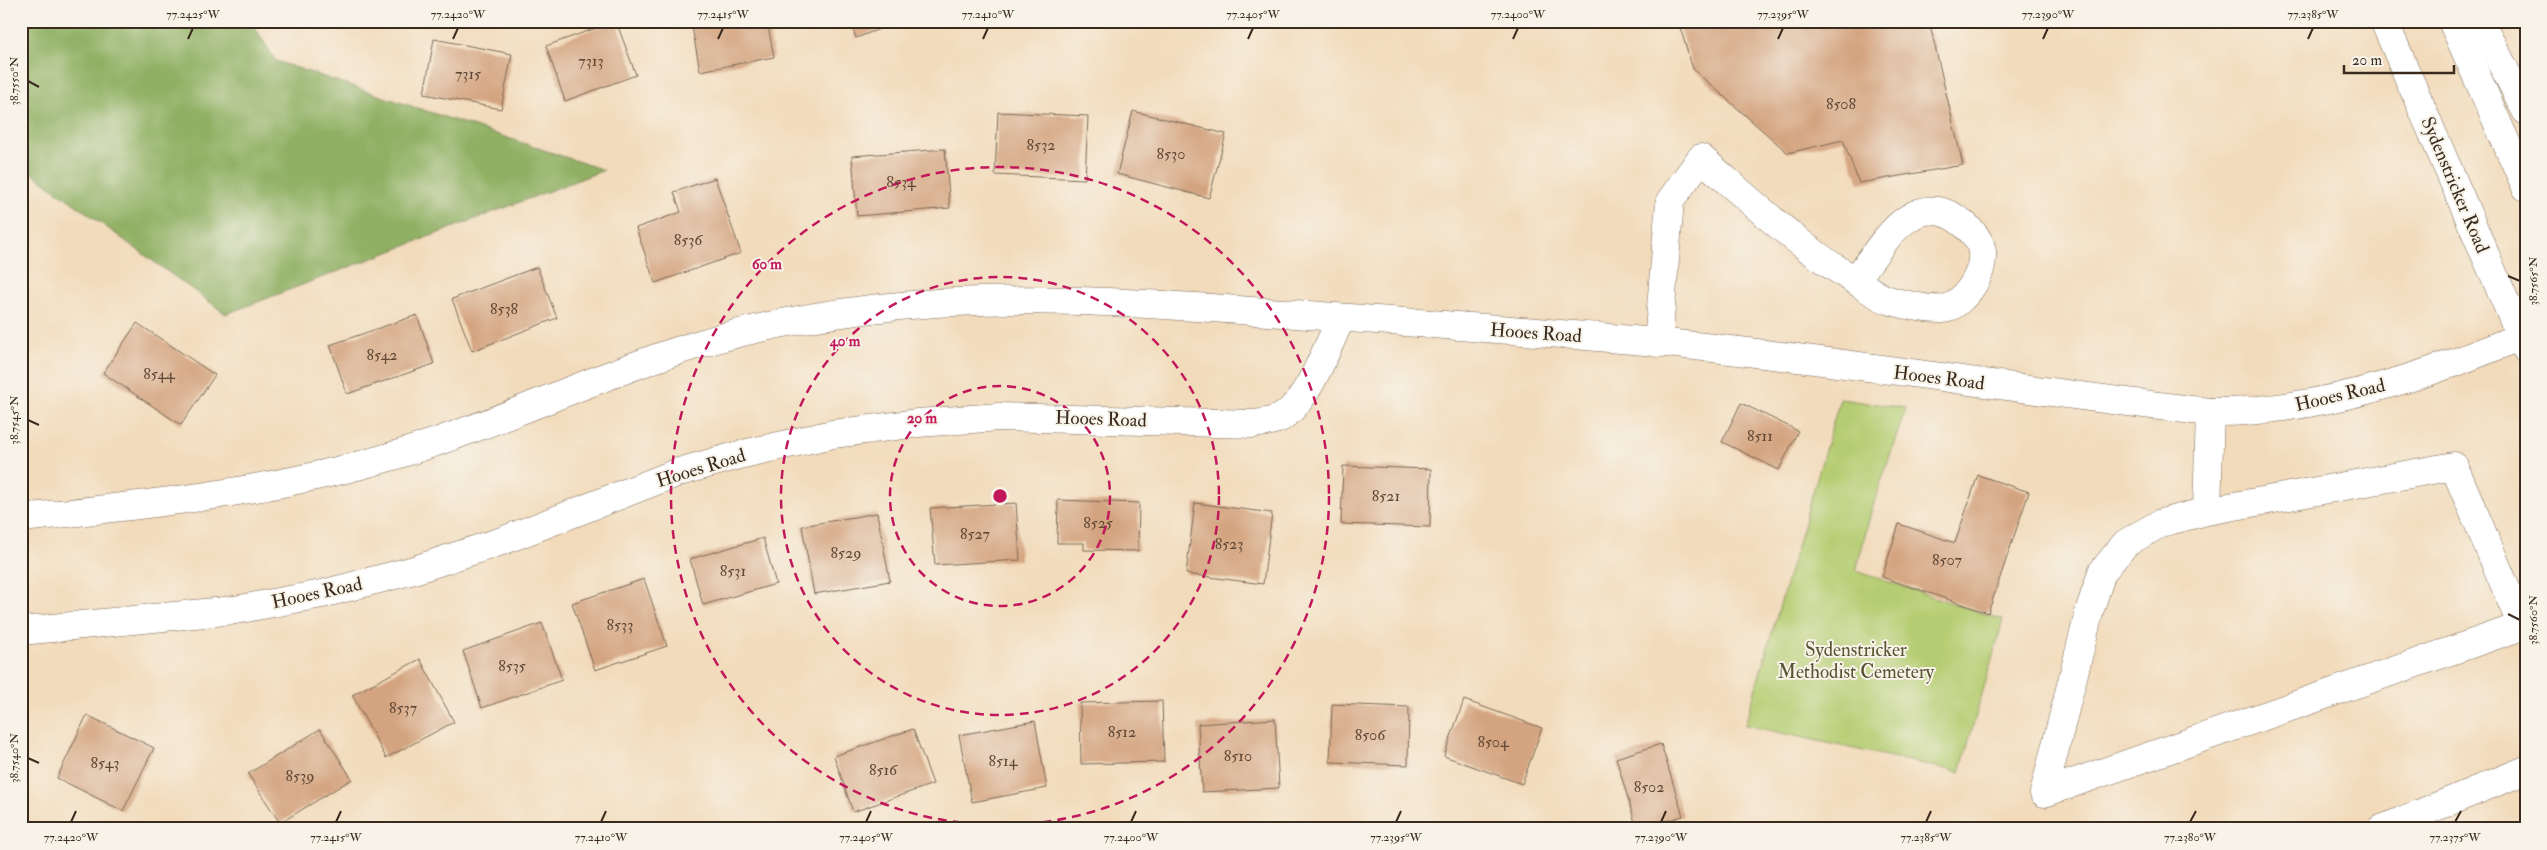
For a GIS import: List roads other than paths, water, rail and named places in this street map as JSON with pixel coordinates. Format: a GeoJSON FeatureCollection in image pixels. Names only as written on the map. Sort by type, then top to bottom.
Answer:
{"type":"FeatureCollection","features":[{"type":"Feature","properties":{"kind":"main road","name":"Sydenstricker Road"},"geometry":{"type":"LineString","coordinates":[[2384,21],[2524,340]]}},
{"type":"Feature","properties":{"kind":"main road"},"geometry":{"type":"LineString","coordinates":[[2452,21],[2526,187]]}},
{"type":"Feature","properties":{"kind":"main road"},"geometry":{"type":"LineString","coordinates":[[2480,21],[2526,110]]}},
{"type":"Feature","properties":{"kind":"main road"},"geometry":{"type":"LineString","coordinates":[[1658,342],[1670,201],[1701,158],[1821,260],[1855,281],[1887,300],[1919,307],[1947,309],[1967,295],[1977,278],[1982,252],[1973,232],[1955,217],[1932,210],[1914,213],[1899,223],[1855,281]]}},
{"type":"Feature","properties":{"kind":"main road","name":"Hooes Road"},"geometry":{"type":"LineString","coordinates":[[21,518],[230,493],[339,470],[394,456],[671,353],[720,338],[816,316],[926,303],[1033,300],[1158,304],[1658,342],[2210,412],[2263,410],[2328,399],[2438,370],[2524,340]]}},
{"type":"Feature","properties":{"kind":"main road","name":"Hooes Road"},"geometry":{"type":"LineString","coordinates":[[21,631],[235,610],[322,594],[414,570],[502,541],[679,472],[743,454],[833,434],[918,422],[998,417],[1266,423],[1281,417],[1300,398],[1341,318]]}},
{"type":"Feature","properties":{"kind":"main road"},"geometry":{"type":"LineString","coordinates":[[2207,511],[2210,412]]}},
{"type":"Feature","properties":{"kind":"main road"},"geometry":{"type":"LineString","coordinates":[[2454,466],[2522,626],[2044,793],[2090,610],[2102,572],[2126,543],[2160,523],[2207,511],[2454,466]]}},
{"type":"Feature","properties":{"kind":"main road"},"geometry":{"type":"LineString","coordinates":[[2382,829],[2526,770]]}},
{"type":"Feature","properties":{"kind":"park label","name":"Sydenstricker Methodist Cemetery"},"geometry":{"type":"Point","coordinates":[1856,661]}}]}
